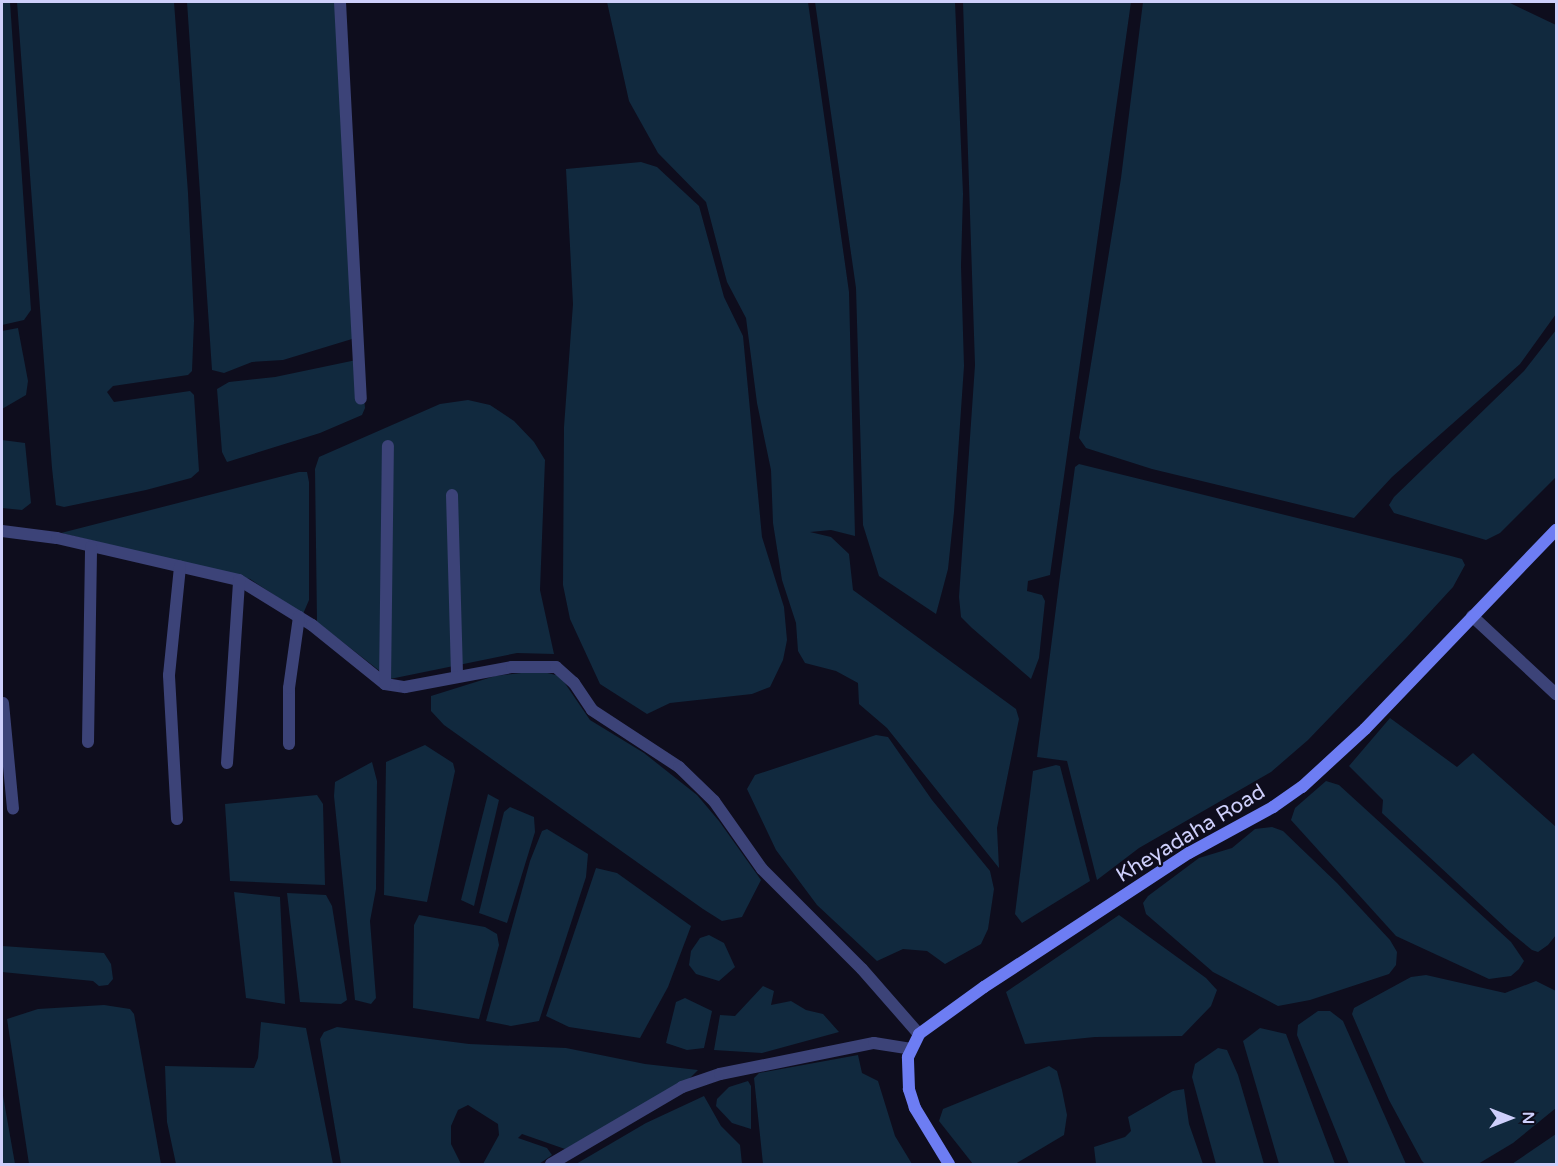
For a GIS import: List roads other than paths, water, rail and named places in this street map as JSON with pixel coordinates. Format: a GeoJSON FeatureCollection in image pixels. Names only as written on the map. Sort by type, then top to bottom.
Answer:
{"type":"FeatureCollection","features":[{"type":"Feature","properties":{"kind":"main road","name":"Kheyadaha Road"},"geometry":{"type":"LineString","coordinates":[[949,1164],[915,1108],[899,1046],[915,1030],[1189,853],[1273,807],[1302,787],[1365,729],[1557,530]]}},
{"type":"Feature","properties":{"kind":"street"},"geometry":{"type":"LineString","coordinates":[[340,2],[361,398]]}},
{"type":"Feature","properties":{"kind":"street"},"geometry":{"type":"LineString","coordinates":[[385,684],[388,446]]}},
{"type":"Feature","properties":{"kind":"street"},"geometry":{"type":"LineString","coordinates":[[452,495],[456,676]]}},
{"type":"Feature","properties":{"kind":"street"},"geometry":{"type":"LineString","coordinates":[[2,531],[91,547],[239,580],[299,617],[385,684],[405,687],[456,676],[541,664],[562,671],[592,710],[679,767],[714,801],[762,869],[862,969],[915,1030]]}},
{"type":"Feature","properties":{"kind":"street"},"geometry":{"type":"LineString","coordinates":[[88,742],[91,547]]}},
{"type":"Feature","properties":{"kind":"street"},"geometry":{"type":"LineString","coordinates":[[177,819],[169,675],[180,567]]}},
{"type":"Feature","properties":{"kind":"street"},"geometry":{"type":"LineString","coordinates":[[227,763],[239,580]]}},
{"type":"Feature","properties":{"kind":"street"},"geometry":{"type":"LineString","coordinates":[[1472,616],[1557,694]]}},
{"type":"Feature","properties":{"kind":"street"},"geometry":{"type":"LineString","coordinates":[[289,744],[289,688],[299,617]]}},
{"type":"Feature","properties":{"kind":"street"},"geometry":{"type":"LineString","coordinates":[[3,703],[4,753],[13,809]]}},
{"type":"Feature","properties":{"kind":"street"},"geometry":{"type":"LineString","coordinates":[[551,1164],[682,1087],[763,1063],[874,1043],[899,1046]]}},
{"type":"Feature","properties":{"kind":"water"},"geometry":{"type":"Polygon","coordinates":[[[2,2],[10,2],[31,310],[24,320],[2,325],[2,2]]]}},
{"type":"Feature","properties":{"kind":"water"},"geometry":{"type":"Polygon","coordinates":[[[17,2],[174,2],[188,193],[194,321],[192,371],[188,375],[113,386],[107,392],[114,402],[190,391],[194,395],[199,471],[191,478],[146,490],[64,507],[56,505],[52,468],[17,2]]]}},
{"type":"Feature","properties":{"kind":"water"},"geometry":{"type":"Polygon","coordinates":[[[187,2],[338,2],[356,333],[352,339],[283,360],[252,362],[224,373],[212,370],[187,2]]]}},
{"type":"Feature","properties":{"kind":"water"},"geometry":{"type":"Polygon","coordinates":[[[607,2],[808,2],[849,292],[855,536],[831,530],[810,532],[831,537],[849,554],[853,590],[1016,709],[1019,719],[997,828],[999,868],[887,728],[859,704],[858,683],[836,671],[805,663],[798,651],[796,623],[782,580],[773,523],[771,470],[757,403],[746,318],[727,282],[706,202],[658,153],[629,101],[607,2]]]}},
{"type":"Feature","properties":{"kind":"water"},"geometry":{"type":"Polygon","coordinates":[[[815,2],[955,2],[963,194],[961,266],[964,366],[948,569],[936,614],[879,576],[863,525],[856,288],[815,2]]]}},
{"type":"Feature","properties":{"kind":"water"},"geometry":{"type":"Polygon","coordinates":[[[963,2],[1131,2],[1050,575],[1028,581],[1027,591],[1042,595],[1045,601],[1039,658],[1031,679],[961,617],[959,597],[975,365],[963,2]]]}},
{"type":"Feature","properties":{"kind":"water"},"geometry":{"type":"Polygon","coordinates":[[[1143,2],[1508,2],[1556,25],[1556,314],[1520,364],[1392,477],[1354,518],[1152,469],[1086,448],[1079,438],[1121,178],[1143,2]]]}},
{"type":"Feature","properties":{"kind":"water"},"geometry":{"type":"Polygon","coordinates":[[[641,162],[657,167],[699,206],[724,297],[743,336],[762,537],[784,607],[787,640],[783,660],[770,687],[752,694],[670,703],[647,714],[600,684],[570,619],[563,585],[564,427],[573,304],[566,169],[641,162]]]}},
{"type":"Feature","properties":{"kind":"water"},"geometry":{"type":"Polygon","coordinates":[[[18,328],[28,381],[26,395],[2,409],[2,331],[18,328]]]}},
{"type":"Feature","properties":{"kind":"water"},"geometry":{"type":"Polygon","coordinates":[[[1556,330],[1556,477],[1500,533],[1486,540],[1394,513],[1389,505],[1394,497],[1524,371],[1556,330]]]}},
{"type":"Feature","properties":{"kind":"water"},"geometry":{"type":"Polygon","coordinates":[[[361,359],[365,408],[362,415],[320,433],[227,462],[222,452],[217,389],[229,382],[275,377],[361,359]]]}},
{"type":"Feature","properties":{"kind":"water"},"geometry":{"type":"Polygon","coordinates":[[[468,400],[490,405],[514,421],[534,442],[545,460],[540,590],[554,654],[517,653],[390,679],[317,622],[315,469],[319,457],[440,404],[468,400]]]}},
{"type":"Feature","properties":{"kind":"water"},"geometry":{"type":"Polygon","coordinates":[[[2,440],[25,443],[31,503],[22,510],[2,508],[2,440]]]}},
{"type":"Feature","properties":{"kind":"water"},"geometry":{"type":"Polygon","coordinates":[[[1079,464],[1451,556],[1462,559],[1465,565],[1453,587],[1407,637],[1308,740],[1271,772],[1139,848],[1097,880],[1067,761],[1037,757],[1075,467],[1079,464]]]}},
{"type":"Feature","properties":{"kind":"water"},"geometry":{"type":"Polygon","coordinates":[[[299,472],[307,472],[309,482],[309,600],[303,614],[250,579],[61,533],[299,472]]]}},
{"type":"Feature","properties":{"kind":"water"},"geometry":{"type":"Polygon","coordinates":[[[539,671],[560,676],[590,720],[644,753],[697,795],[719,821],[761,880],[742,917],[722,921],[703,909],[444,725],[431,711],[431,696],[495,676],[539,671]]]}},
{"type":"Feature","properties":{"kind":"water"},"geometry":{"type":"Polygon","coordinates":[[[1390,718],[1457,767],[1473,753],[1556,827],[1556,935],[1538,952],[1532,950],[1510,932],[1382,813],[1383,800],[1349,766],[1390,718]]]}},
{"type":"Feature","properties":{"kind":"water"},"geometry":{"type":"Polygon","coordinates":[[[876,735],[888,737],[932,800],[990,871],[994,889],[988,929],[981,944],[945,964],[927,951],[903,949],[877,961],[817,905],[776,850],[747,789],[755,775],[876,735]]]}},
{"type":"Feature","properties":{"kind":"water"},"geometry":{"type":"Polygon","coordinates":[[[425,745],[453,763],[455,771],[427,902],[384,895],[386,762],[425,745]]]}},
{"type":"Feature","properties":{"kind":"water"},"geometry":{"type":"Polygon","coordinates":[[[372,762],[377,781],[376,889],[370,921],[376,998],[371,1004],[355,1000],[334,796],[335,782],[372,762]]]}},
{"type":"Feature","properties":{"kind":"water"},"geometry":{"type":"Polygon","coordinates":[[[1060,766],[1090,881],[1022,923],[1015,914],[1033,771],[1060,766]]]}},
{"type":"Feature","properties":{"kind":"water"},"geometry":{"type":"Polygon","coordinates":[[[1326,781],[1339,785],[1511,942],[1524,961],[1519,969],[1511,976],[1489,979],[1396,936],[1291,820],[1295,808],[1326,781]]]}},
{"type":"Feature","properties":{"kind":"water"},"geometry":{"type":"Polygon","coordinates":[[[488,794],[499,800],[474,906],[461,900],[488,794]]]}},
{"type":"Feature","properties":{"kind":"water"},"geometry":{"type":"Polygon","coordinates":[[[317,795],[323,804],[325,885],[230,881],[225,804],[317,795]]]}},
{"type":"Feature","properties":{"kind":"water"},"geometry":{"type":"Polygon","coordinates":[[[510,807],[534,817],[535,832],[507,923],[479,913],[504,812],[510,807]]]}},
{"type":"Feature","properties":{"kind":"water"},"geometry":{"type":"Polygon","coordinates":[[[1272,827],[1283,831],[1337,883],[1390,940],[1397,952],[1396,965],[1389,974],[1310,1000],[1278,1006],[1213,972],[1146,914],[1143,903],[1148,896],[1199,858],[1232,848],[1255,829],[1272,827]]]}},
{"type":"Feature","properties":{"kind":"water"},"geometry":{"type":"Polygon","coordinates":[[[547,829],[588,854],[586,877],[539,1021],[511,1026],[486,1021],[530,861],[542,831],[547,829]]]}},
{"type":"Feature","properties":{"kind":"water"},"geometry":{"type":"Polygon","coordinates":[[[596,868],[617,873],[691,926],[668,987],[640,1038],[569,1027],[546,1016],[596,868]]]}},
{"type":"Feature","properties":{"kind":"water"},"geometry":{"type":"Polygon","coordinates":[[[234,892],[280,897],[285,1004],[246,998],[234,892]]]}},
{"type":"Feature","properties":{"kind":"water"},"geometry":{"type":"Polygon","coordinates":[[[287,893],[326,895],[332,906],[347,1000],[341,1004],[300,1002],[287,893]]]}},
{"type":"Feature","properties":{"kind":"water"},"geometry":{"type":"Polygon","coordinates":[[[419,915],[485,927],[497,934],[499,945],[479,1019],[413,1008],[414,925],[419,915]]]}},
{"type":"Feature","properties":{"kind":"water"},"geometry":{"type":"Polygon","coordinates":[[[1119,915],[1206,978],[1217,990],[1211,1006],[1182,1036],[1095,1037],[1025,1044],[1006,992],[1119,915]]]}},
{"type":"Feature","properties":{"kind":"water"},"geometry":{"type":"Polygon","coordinates":[[[709,935],[724,943],[735,967],[719,981],[696,974],[689,965],[691,951],[700,938],[709,935]]]}},
{"type":"Feature","properties":{"kind":"water"},"geometry":{"type":"Polygon","coordinates":[[[2,946],[104,953],[111,964],[113,979],[108,985],[99,986],[93,981],[2,972],[2,946]]]}},
{"type":"Feature","properties":{"kind":"water"},"geometry":{"type":"Polygon","coordinates":[[[1426,975],[1505,993],[1536,981],[1556,991],[1556,1108],[1513,1143],[1478,1164],[1425,1164],[1422,1161],[1389,1100],[1352,1014],[1354,1008],[1411,977],[1426,975]]]}},
{"type":"Feature","properties":{"kind":"water"},"geometry":{"type":"Polygon","coordinates":[[[763,986],[774,991],[771,1005],[791,1001],[806,1010],[823,1014],[839,1032],[762,1053],[714,1050],[720,1015],[735,1016],[763,986]]]}},
{"type":"Feature","properties":{"kind":"water"},"geometry":{"type":"Polygon","coordinates":[[[685,998],[712,1011],[704,1048],[687,1050],[666,1043],[676,1002],[685,998]]]}},
{"type":"Feature","properties":{"kind":"water"},"geometry":{"type":"Polygon","coordinates":[[[104,1005],[130,1009],[134,1014],[161,1164],[29,1164],[7,1019],[38,1009],[104,1005]]]}},
{"type":"Feature","properties":{"kind":"water"},"geometry":{"type":"Polygon","coordinates":[[[1318,1011],[1330,1011],[1343,1021],[1406,1164],[1349,1164],[1297,1035],[1298,1025],[1318,1011]]]}},
{"type":"Feature","properties":{"kind":"water"},"geometry":{"type":"Polygon","coordinates":[[[261,1022],[306,1028],[333,1164],[176,1164],[167,1122],[165,1066],[254,1068],[258,1058],[261,1022]]]}},
{"type":"Feature","properties":{"kind":"water"},"geometry":{"type":"Polygon","coordinates":[[[337,1027],[469,1044],[566,1048],[645,1064],[698,1070],[686,1082],[565,1149],[522,1134],[518,1138],[547,1148],[552,1155],[539,1164],[483,1164],[499,1135],[498,1124],[468,1105],[458,1110],[451,1126],[451,1144],[461,1164],[341,1164],[320,1039],[324,1032],[337,1027]]]}},
{"type":"Feature","properties":{"kind":"water"},"geometry":{"type":"Polygon","coordinates":[[[1260,1028],[1286,1034],[1335,1164],[1279,1164],[1243,1041],[1260,1028]]]}},
{"type":"Feature","properties":{"kind":"water"},"geometry":{"type":"Polygon","coordinates":[[[1218,1048],[1227,1050],[1238,1075],[1264,1164],[1216,1164],[1192,1077],[1195,1064],[1218,1048]]]}},
{"type":"Feature","properties":{"kind":"water"},"geometry":{"type":"Polygon","coordinates":[[[858,1055],[862,1073],[878,1081],[895,1136],[912,1164],[763,1164],[754,1078],[759,1073],[858,1055]]]}},
{"type":"Feature","properties":{"kind":"water"},"geometry":{"type":"Polygon","coordinates":[[[1049,1066],[1057,1071],[1062,1090],[1067,1115],[1064,1135],[1015,1164],[973,1164],[939,1121],[943,1109],[1049,1066]]]}},
{"type":"Feature","properties":{"kind":"water"},"geometry":{"type":"Polygon","coordinates":[[[748,1081],[751,1086],[751,1129],[732,1123],[716,1106],[717,1099],[729,1087],[748,1081]]]}},
{"type":"Feature","properties":{"kind":"water"},"geometry":{"type":"Polygon","coordinates":[[[1184,1089],[1189,1124],[1203,1164],[1096,1164],[1094,1147],[1125,1137],[1131,1131],[1128,1117],[1173,1091],[1184,1089]]]}},
{"type":"Feature","properties":{"kind":"water"},"geometry":{"type":"Polygon","coordinates":[[[2,1090],[15,1164],[2,1164],[2,1090]]]}},
{"type":"Feature","properties":{"kind":"water"},"geometry":{"type":"Polygon","coordinates":[[[704,1096],[721,1126],[740,1145],[742,1164],[576,1164],[646,1123],[704,1096]]]}},
{"type":"Feature","properties":{"kind":"water"},"geometry":{"type":"Polygon","coordinates":[[[1556,1134],[1556,1164],[1512,1164],[1556,1134]]]}}]}
